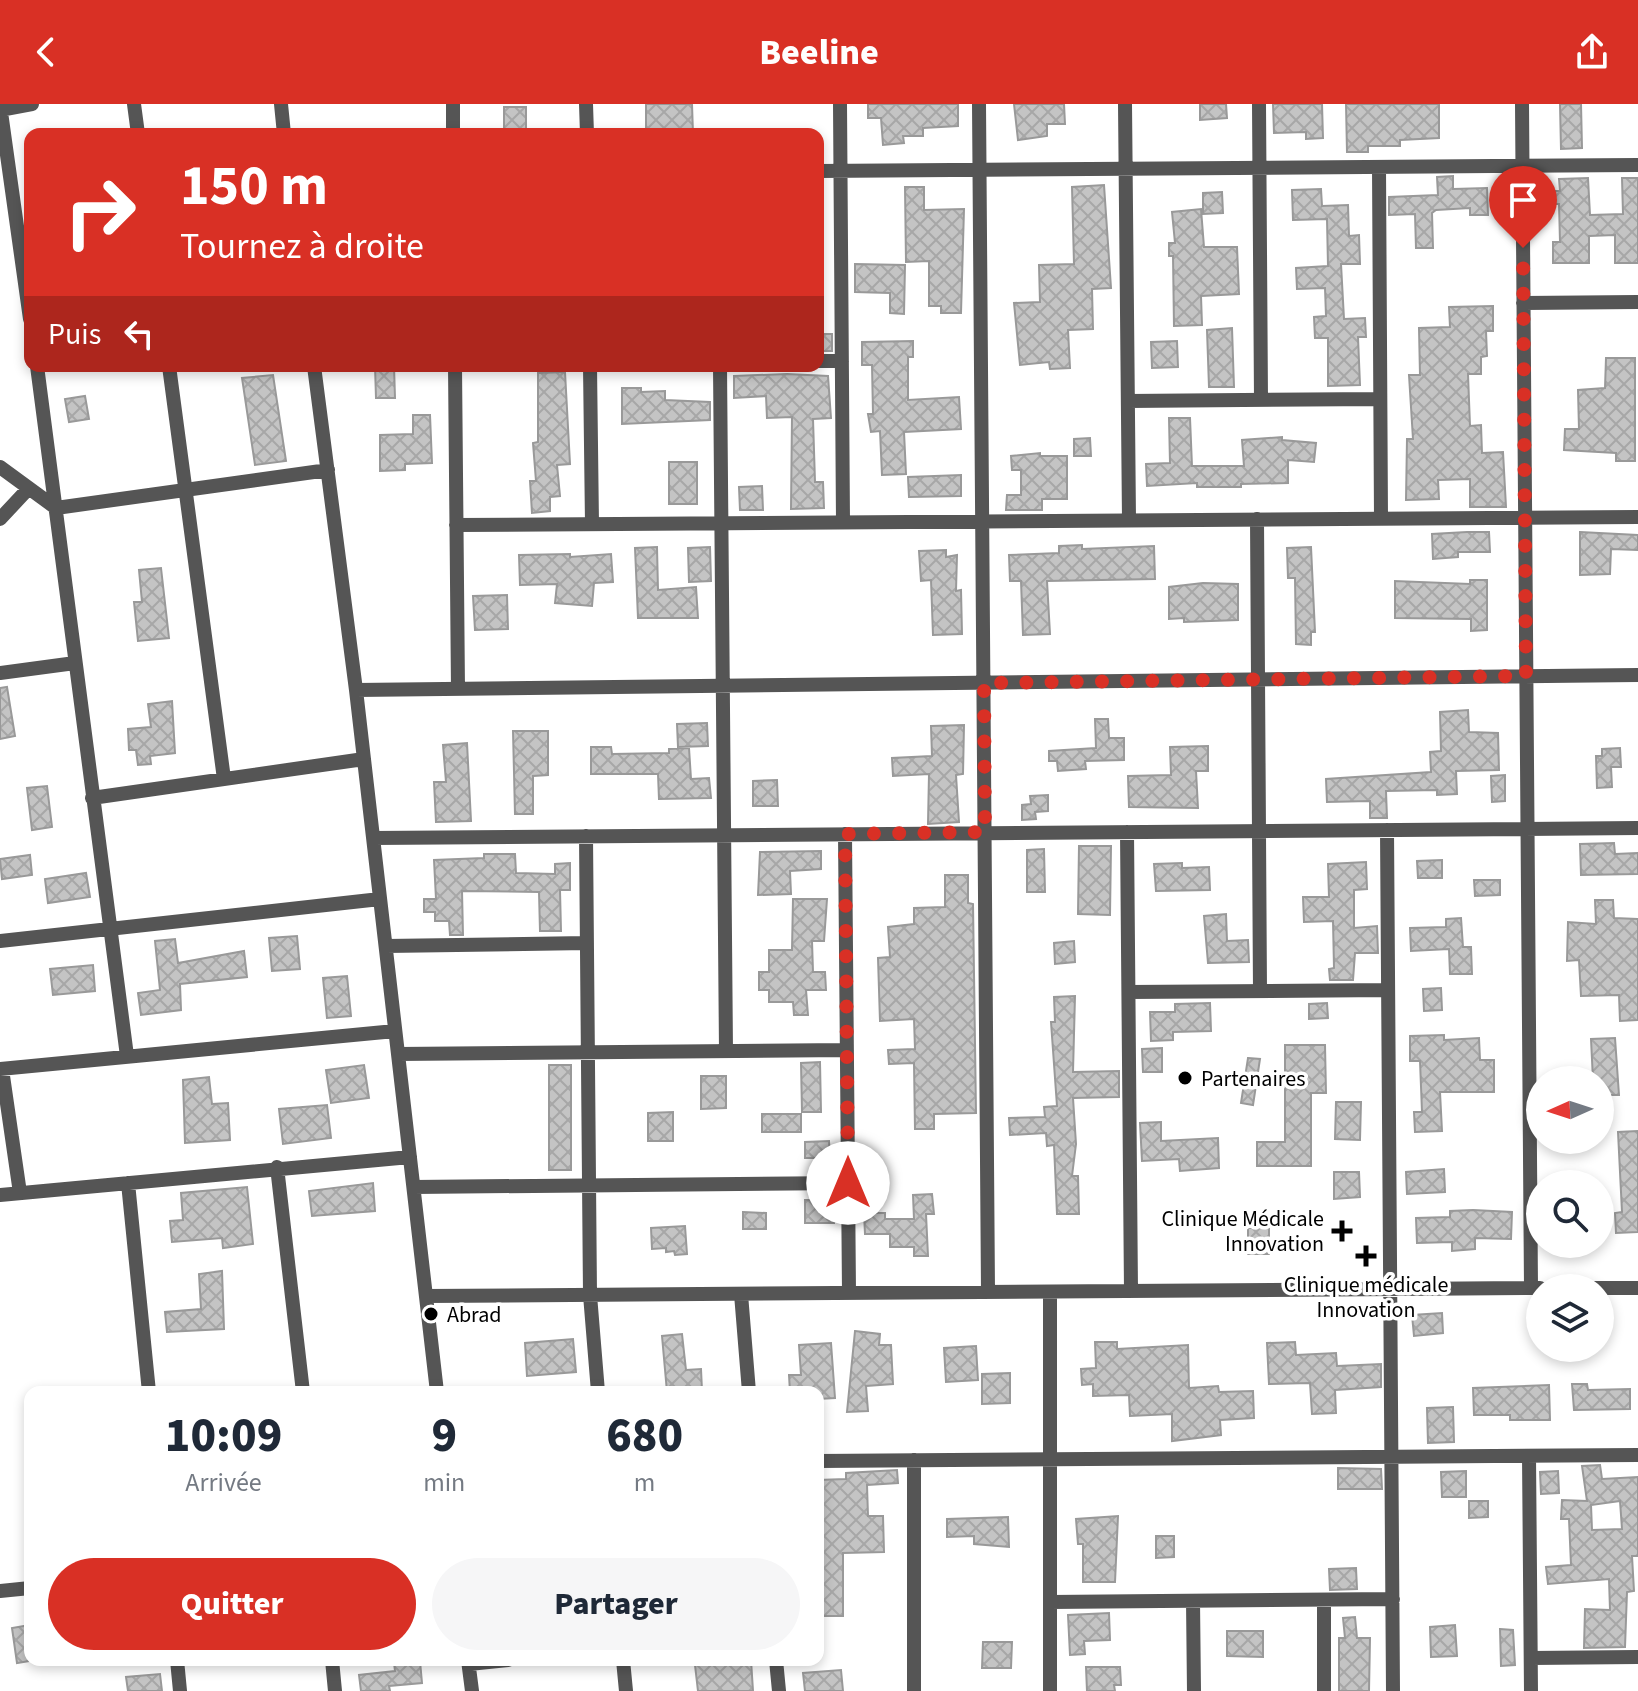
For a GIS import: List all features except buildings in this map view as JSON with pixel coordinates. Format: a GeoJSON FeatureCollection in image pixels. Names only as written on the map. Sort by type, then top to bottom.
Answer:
{"type":"FeatureCollection","features":[{"type":"Feature","properties":{"kind":"street"},"geometry":{"type":"LineString","coordinates":[[24,277],[0,108],[32,104]]}},
{"type":"Feature","properties":{"kind":"street"},"geometry":{"type":"LineString","coordinates":[[134,104],[137,128]]}},
{"type":"Feature","properties":{"kind":"street"},"geometry":{"type":"LineString","coordinates":[[281,104],[283,128]]}},
{"type":"Feature","properties":{"kind":"street"},"geometry":{"type":"LineString","coordinates":[[453,104],[453,128]]}},
{"type":"Feature","properties":{"kind":"street"},"geometry":{"type":"LineString","coordinates":[[586,104],[587,128]]}},
{"type":"Feature","properties":{"kind":"street"},"geometry":{"type":"LineString","coordinates":[[840,104],[843,522]]}},
{"type":"Feature","properties":{"kind":"street"},"geometry":{"type":"LineString","coordinates":[[979,104],[988,1292]]}},
{"type":"Feature","properties":{"kind":"street"},"geometry":{"type":"LineString","coordinates":[[1125,104],[1129,520]]}},
{"type":"Feature","properties":{"kind":"street"},"geometry":{"type":"LineString","coordinates":[[1259,104],[1261,400]]}},
{"type":"Feature","properties":{"kind":"street"},"geometry":{"type":"LineString","coordinates":[[1522,104],[1527,829],[1536,1274]]}},
{"type":"Feature","properties":{"kind":"street"},"geometry":{"type":"LineString","coordinates":[[824,171],[1638,165]]}},
{"type":"Feature","properties":{"kind":"street"},"geometry":{"type":"LineString","coordinates":[[1379,167],[1381,519]]}},
{"type":"Feature","properties":{"kind":"street"},"geometry":{"type":"LineString","coordinates":[[1523,303],[1638,302]]}},
{"type":"Feature","properties":{"kind":"street"},"geometry":{"type":"LineString","coordinates":[[824,361],[842,361]]}},
{"type":"Feature","properties":{"kind":"street"},"geometry":{"type":"LineString","coordinates":[[38,372],[127,1056]]}},
{"type":"Feature","properties":{"kind":"street"},"geometry":{"type":"LineString","coordinates":[[170,372],[224,779]]}},
{"type":"Feature","properties":{"kind":"street"},"geometry":{"type":"LineString","coordinates":[[315,372],[356,690],[436,1386]]}},
{"type":"Feature","properties":{"kind":"street"},"geometry":{"type":"LineString","coordinates":[[455,372],[458,689]]}},
{"type":"Feature","properties":{"kind":"street"},"geometry":{"type":"LineString","coordinates":[[590,372],[592,524]]}},
{"type":"Feature","properties":{"kind":"street"},"geometry":{"type":"LineString","coordinates":[[720,372],[726,1051]]}},
{"type":"Feature","properties":{"kind":"street"},"geometry":{"type":"LineString","coordinates":[[1128,401],[1380,399]]}},
{"type":"Feature","properties":{"kind":"street"},"geometry":{"type":"LineString","coordinates":[[0,467],[56,508],[328,470]]}},
{"type":"Feature","properties":{"kind":"street"},"geometry":{"type":"LineString","coordinates":[[0,519],[28,489]]}},
{"type":"Feature","properties":{"kind":"street"},"geometry":{"type":"LineString","coordinates":[[456,525],[1638,517]]}},
{"type":"Feature","properties":{"kind":"street"},"geometry":{"type":"LineString","coordinates":[[1257,519],[1260,991]]}},
{"type":"Feature","properties":{"kind":"street"},"geometry":{"type":"LineString","coordinates":[[0,673],[75,663]]}},
{"type":"Feature","properties":{"kind":"street"},"geometry":{"type":"LineString","coordinates":[[356,690],[1638,675]]}},
{"type":"Feature","properties":{"kind":"street"},"geometry":{"type":"LineString","coordinates":[[92,798],[364,759]]}},
{"type":"Feature","properties":{"kind":"street"},"geometry":{"type":"LineString","coordinates":[[373,838],[1638,828]]}},
{"type":"Feature","properties":{"kind":"street"},"geometry":{"type":"LineString","coordinates":[[1387,830],[1393,1691]]}},
{"type":"Feature","properties":{"kind":"street"},"geometry":{"type":"LineString","coordinates":[[1127,832],[1131,1291]]}},
{"type":"Feature","properties":{"kind":"street"},"geometry":{"type":"LineString","coordinates":[[845,834],[849,1293]]}},
{"type":"Feature","properties":{"kind":"street"},"geometry":{"type":"LineString","coordinates":[[586,836],[590,1295],[598,1386]]}},
{"type":"Feature","properties":{"kind":"street"},"geometry":{"type":"LineString","coordinates":[[0,941],[380,899]]}},
{"type":"Feature","properties":{"kind":"street"},"geometry":{"type":"LineString","coordinates":[[386,946],[587,943]]}},
{"type":"Feature","properties":{"kind":"street"},"geometry":{"type":"LineString","coordinates":[[1129,992],[1388,990]]}},
{"type":"Feature","properties":{"kind":"street"},"geometry":{"type":"LineString","coordinates":[[20,1193],[1,1069],[395,1031]]}},
{"type":"Feature","properties":{"kind":"street"},"geometry":{"type":"LineString","coordinates":[[398,1054],[847,1050]]}},
{"type":"Feature","properties":{"kind":"street"},"geometry":{"type":"LineString","coordinates":[[0,1195],[410,1157]]}},
{"type":"Feature","properties":{"kind":"street"},"geometry":{"type":"LineString","coordinates":[[277,1167],[302,1386]]}},
{"type":"Feature","properties":{"kind":"street"},"geometry":{"type":"LineString","coordinates":[[128,1183],[148,1386]]}},
{"type":"Feature","properties":{"kind":"street"},"geometry":{"type":"LineString","coordinates":[[414,1187],[848,1183]]}},
{"type":"Feature","properties":{"kind":"street"},"geometry":{"type":"LineString","coordinates":[[426,1296],[1526,1288]]}},
{"type":"Feature","properties":{"kind":"street"},"geometry":{"type":"LineString","coordinates":[[1614,1288],[1638,1288]]}},
{"type":"Feature","properties":{"kind":"street"},"geometry":{"type":"LineString","coordinates":[[1050,1292],[1050,1691]]}},
{"type":"Feature","properties":{"kind":"street"},"geometry":{"type":"LineString","coordinates":[[741,1294],[749,1386]]}},
{"type":"Feature","properties":{"kind":"street"},"geometry":{"type":"LineString","coordinates":[[824,1461],[1638,1455]]}},
{"type":"Feature","properties":{"kind":"street"},"geometry":{"type":"LineString","coordinates":[[1529,1456],[1531,1691]]}},
{"type":"Feature","properties":{"kind":"street"},"geometry":{"type":"LineString","coordinates":[[914,1460],[914,1691]]}},
{"type":"Feature","properties":{"kind":"street"},"geometry":{"type":"LineString","coordinates":[[0,1591],[24,1589]]}},
{"type":"Feature","properties":{"kind":"street"},"geometry":{"type":"LineString","coordinates":[[1050,1602],[1393,1599]]}},
{"type":"Feature","properties":{"kind":"street"},"geometry":{"type":"LineString","coordinates":[[1324,1600],[1324,1691]]}},
{"type":"Feature","properties":{"kind":"street"},"geometry":{"type":"LineString","coordinates":[[1193,1601],[1194,1691]]}},
{"type":"Feature","properties":{"kind":"street"},"geometry":{"type":"LineString","coordinates":[[1531,1658],[1638,1657]]}},
{"type":"Feature","properties":{"kind":"street"},"geometry":{"type":"LineString","coordinates":[[178,1666],[180,1691]]}},
{"type":"Feature","properties":{"kind":"street"},"geometry":{"type":"LineString","coordinates":[[333,1666],[335,1691]]}},
{"type":"Feature","properties":{"kind":"street"},"geometry":{"type":"LineString","coordinates":[[469,1666],[472,1691]]}},
{"type":"Feature","properties":{"kind":"street"},"geometry":{"type":"LineString","coordinates":[[624,1666],[626,1691]]}},
{"type":"Feature","properties":{"kind":"street"},"geometry":{"type":"LineString","coordinates":[[777,1666],[779,1691]]}},
{"type":"Feature","properties":{"kind":"place","name":"Partenaires"},"geometry":{"type":"Point","coordinates":[1185,1078]}},
{"type":"Feature","properties":{"kind":"place","name":"Clinique Médicale Innovation"},"geometry":{"type":"Point","coordinates":[1342,1231]}},
{"type":"Feature","properties":{"kind":"place","name":"Clinique médicale Innovation"},"geometry":{"type":"Point","coordinates":[1366,1256]}},
{"type":"Feature","properties":{"kind":"place","name":"Abrad"},"geometry":{"type":"Point","coordinates":[431,1314]}},
{"type":"Feature","properties":{"kind":"route"},"geometry":{"type":"LineString","coordinates":[[848,1183],[845,834],[985,832],[984,683],[1526,676],[1523,248]]}}]}
